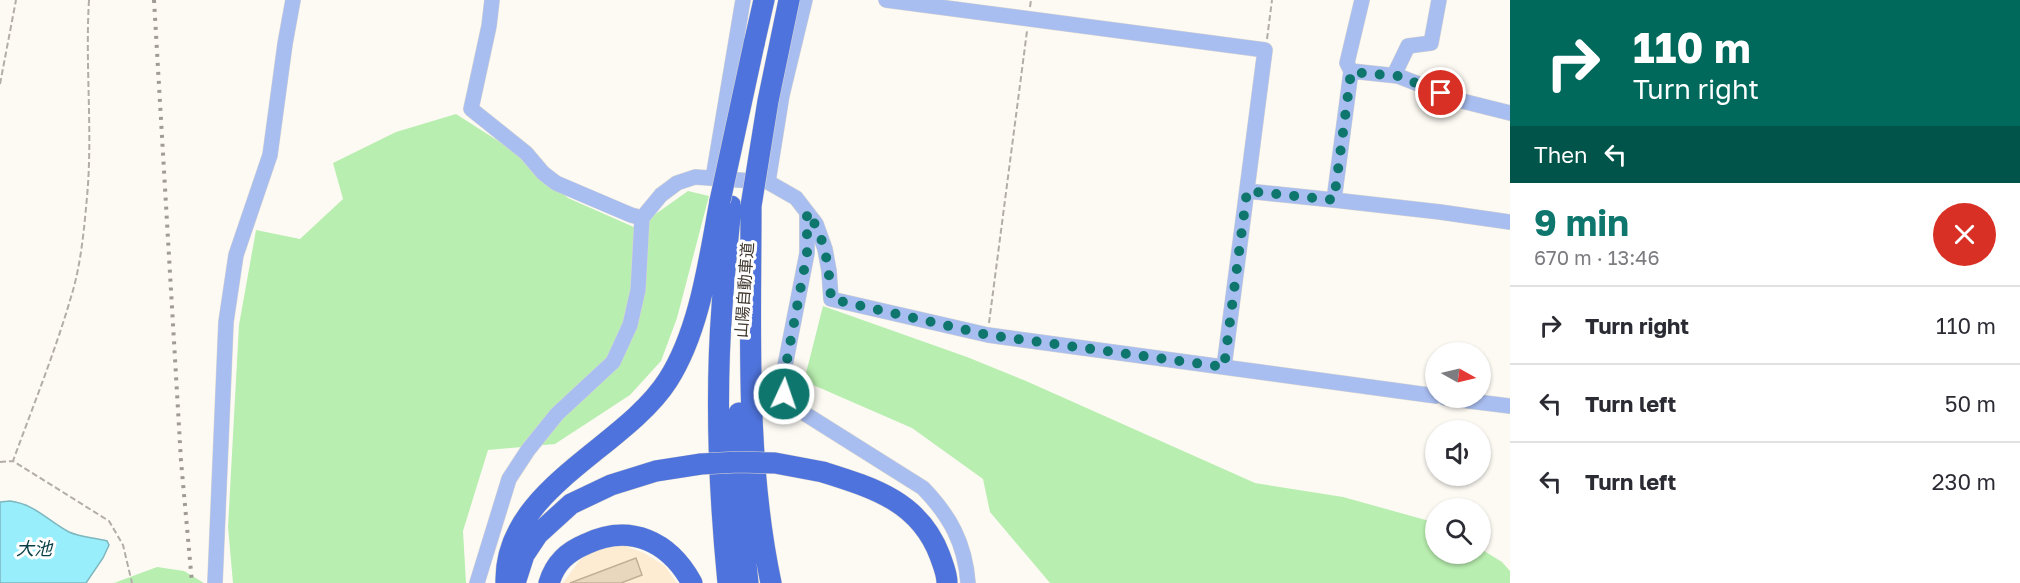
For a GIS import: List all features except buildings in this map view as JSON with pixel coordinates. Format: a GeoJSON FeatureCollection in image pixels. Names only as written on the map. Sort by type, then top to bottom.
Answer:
{"type":"FeatureCollection","features":[{"type":"Feature","properties":{"kind":"highway"},"geometry":{"type":"LineString","coordinates":[[765,0],[754,44],[734,203],[763,547],[771,583]]}},
{"type":"Feature","properties":{"kind":"highway","name":"山陽自動車道"},"geometry":{"type":"LineString","coordinates":[[728,583],[721,493],[719,374],[722,309],[734,203],[768,100],[789,0]]}},
{"type":"Feature","properties":{"kind":"highway"},"geometry":{"type":"LineString","coordinates":[[506,583],[509,552],[527,517],[552,486],[644,410],[668,380],[683,351],[695,317],[708,266],[734,203]]}},
{"type":"Feature","properties":{"kind":"highway","name":"山陽自動車道"},"geometry":{"type":"LineString","coordinates":[[734,203],[743,293],[739,364],[740,453],[743,535],[748,583]]}},
{"type":"Feature","properties":{"kind":"highway"},"geometry":{"type":"LineString","coordinates":[[529,583],[541,550],[565,526],[597,506],[633,491],[702,470]]}},
{"type":"Feature","properties":{"kind":"highway"},"geometry":{"type":"LineString","coordinates":[[515,583],[524,555],[538,534],[571,504],[611,485],[644,475],[702,470],[823,478],[873,488],[908,510],[933,537],[947,575],[947,583]]}},
{"type":"Feature","properties":{"kind":"highway"},"geometry":{"type":"LineString","coordinates":[[823,478],[866,498],[893,514],[914,533],[929,556],[936,583]]}},
{"type":"Feature","properties":{"kind":"highway"},"geometry":{"type":"LineString","coordinates":[[549,583],[563,556],[595,539],[612,534],[650,541],[663,548],[692,583]]}},
{"type":"Feature","properties":{"kind":"street"},"geometry":{"type":"LineString","coordinates":[[215,583],[228,310],[236,255],[270,155],[293,0]]}},
{"type":"Feature","properties":{"kind":"street"},"geometry":{"type":"LineString","coordinates":[[492,0],[489,26],[471,109],[526,153],[556,183],[642,218]]}},
{"type":"Feature","properties":{"kind":"street"},"geometry":{"type":"LineString","coordinates":[[713,178],[743,0]]}},
{"type":"Feature","properties":{"kind":"street"},"geometry":{"type":"LineString","coordinates":[[768,182],[782,95],[805,0]]}},
{"type":"Feature","properties":{"kind":"street"},"geometry":{"type":"LineString","coordinates":[[886,0],[1265,50],[1224,367]]}},
{"type":"Feature","properties":{"kind":"street"},"geometry":{"type":"LineString","coordinates":[[1334,200],[1351,72],[1347,63],[1362,0]]}},
{"type":"Feature","properties":{"kind":"street"},"geometry":{"type":"LineString","coordinates":[[1394,75],[1408,46],[1431,43],[1439,0]]}},
{"type":"Feature","properties":{"kind":"street"},"geometry":{"type":"LineString","coordinates":[[1351,72],[1394,75],[1462,101],[1510,113]]}},
{"type":"Feature","properties":{"kind":"street"},"geometry":{"type":"LineString","coordinates":[[477,583],[509,479],[528,450],[557,414],[613,362],[630,325],[638,290],[642,218],[661,195],[677,183],[694,177],[768,182],[796,198],[816,224],[825,249],[831,299],[988,335],[1425,394]]}},
{"type":"Feature","properties":{"kind":"street"},"geometry":{"type":"LineString","coordinates":[[1247,191],[1510,222]]}},
{"type":"Feature","properties":{"kind":"street"},"geometry":{"type":"LineString","coordinates":[[807,212],[807,254],[783,381],[784,394],[799,410],[923,488],[938,503],[956,531],[967,568],[968,583]]}},
{"type":"Feature","properties":{"kind":"street"},"geometry":{"type":"LineString","coordinates":[[1491,404],[1510,406]]}},
{"type":"Feature","properties":{"kind":"path"},"geometry":{"type":"LineString","coordinates":[[0,84],[16,0]]}},
{"type":"Feature","properties":{"kind":"path"},"geometry":{"type":"LineString","coordinates":[[13,461],[72,295],[81,250],[87,195],[89,0]]}},
{"type":"Feature","properties":{"kind":"path"},"geometry":{"type":"LineString","coordinates":[[988,335],[1031,0]]}},
{"type":"Feature","properties":{"kind":"path"},"geometry":{"type":"LineString","coordinates":[[1265,50],[1272,0]]}},
{"type":"Feature","properties":{"kind":"path"},"geometry":{"type":"LineString","coordinates":[[0,462],[13,461],[109,521],[123,544],[132,583]]}},
{"type":"Feature","properties":{"kind":"shaded area"},"geometry":{"type":"Polygon","coordinates":[[[620,544],[644,553],[665,566],[677,583],[563,583],[579,561],[598,546],[620,544]]]}},
{"type":"Feature","properties":{"kind":"green space"},"geometry":{"type":"Polygon","coordinates":[[[456,114],[517,153],[568,198],[636,228],[688,191],[709,196],[677,318],[661,361],[630,395],[555,444],[488,450],[463,531],[466,583],[233,583],[228,527],[239,325],[256,230],[300,239],[343,199],[333,163],[396,132],[456,114]]]}},
{"type":"Feature","properties":{"kind":"green space"},"geometry":{"type":"Polygon","coordinates":[[[823,306],[967,357],[1026,381],[1255,483],[1343,497],[1425,520],[1425,564],[1491,564],[1491,555],[1502,562],[1510,571],[1510,583],[1050,583],[990,512],[983,479],[912,428],[804,381],[823,306]]]}},
{"type":"Feature","properties":{"kind":"green space"},"geometry":{"type":"Polygon","coordinates":[[[157,567],[184,571],[204,583],[114,583],[157,567]]]}},
{"type":"Feature","properties":{"kind":"water","name":"大池"},"geometry":{"type":"Polygon","coordinates":[[[10,501],[34,509],[69,532],[107,541],[109,545],[103,558],[86,583],[0,583],[0,502],[10,501]]]}},
{"type":"Feature","properties":{"kind":"railway"},"geometry":{"type":"LineString","coordinates":[[154,0],[181,461],[192,583]]}},
{"type":"Feature","properties":{"kind":"route"},"geometry":{"type":"LineString","coordinates":[[784,394],[783,381],[807,254],[807,212],[816,224],[825,249],[831,299],[988,335],[1224,367],[1247,191],[1334,200],[1351,72],[1398,76],[1441,93]]}}]}
